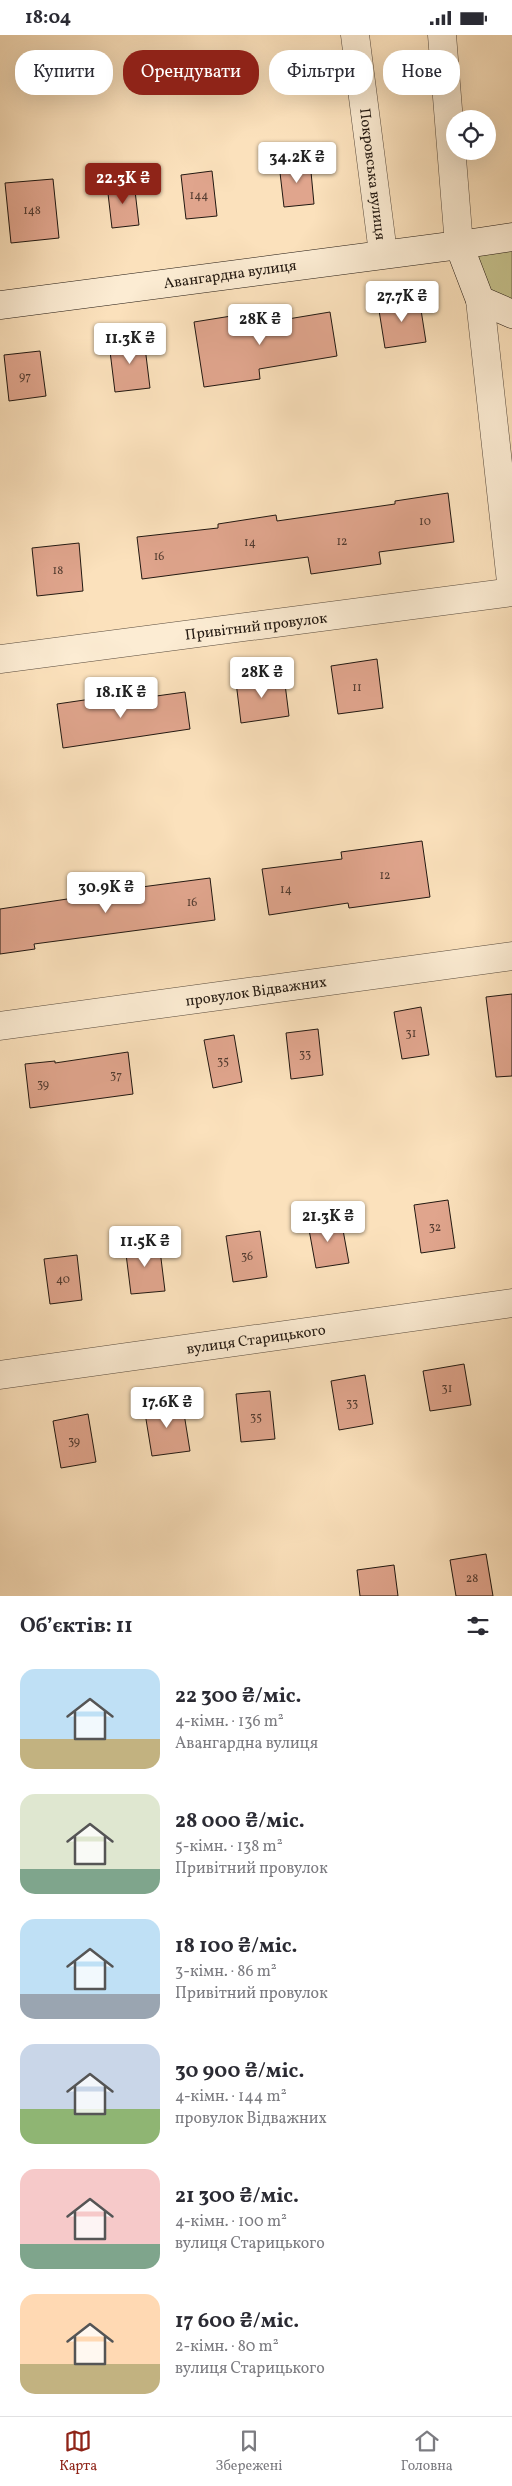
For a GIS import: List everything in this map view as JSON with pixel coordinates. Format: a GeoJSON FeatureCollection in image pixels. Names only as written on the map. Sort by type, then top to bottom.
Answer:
{"type":"FeatureCollection","features":[{"type":"Feature","properties":{"kind":"street","name":"Покровська вулиця"},"geometry":{"type":"LineString","coordinates":[[355,35],[383,253]]}},
{"type":"Feature","properties":{"kind":"street"},"geometry":{"type":"LineString","coordinates":[[442,35],[459,245],[480,299],[512,591]]}},
{"type":"Feature","properties":{"kind":"street","name":"Авангардна вулиця"},"geometry":{"type":"LineString","coordinates":[[0,305],[512,237]]}},
{"type":"Feature","properties":{"kind":"street"},"geometry":{"type":"LineString","coordinates":[[480,299],[512,314]]}},
{"type":"Feature","properties":{"kind":"street","name":"Привітний провулок"},"geometry":{"type":"LineString","coordinates":[[0,659],[512,591]]}},
{"type":"Feature","properties":{"kind":"street","name":"провулок Відважних"},"geometry":{"type":"LineString","coordinates":[[0,1026],[512,956]]}},
{"type":"Feature","properties":{"kind":"street","name":"вулиця Старицького"},"geometry":{"type":"LineString","coordinates":[[0,1375],[512,1303]]}},
{"type":"Feature","properties":{"kind":"shaded area"},"geometry":{"type":"Polygon","coordinates":[[[512,237],[512,314],[480,300],[459,245],[512,237]]]}},
{"type":"Feature","properties":{"kind":"building"},"geometry":{"type":"Polygon","coordinates":[[[310,161],[314,204],[284,207],[279,164],[310,161]]]}},
{"type":"Feature","properties":{"kind":"building"},"geometry":{"type":"Polygon","coordinates":[[[212,171],[217,216],[186,219],[181,175],[212,171]]]}},
{"type":"Feature","properties":{"kind":"building"},"geometry":{"type":"Polygon","coordinates":[[[53,179],[59,238],[11,243],[5,183],[53,179]]]}},
{"type":"Feature","properties":{"kind":"building"},"geometry":{"type":"Polygon","coordinates":[[[134,182],[139,225],[112,228],[107,185],[134,182]]]}},
{"type":"Feature","properties":{"kind":"building"},"geometry":{"type":"Polygon","coordinates":[[[419,297],[426,342],[385,348],[378,304],[419,297]]]}},
{"type":"Feature","properties":{"kind":"building"},"geometry":{"type":"Polygon","coordinates":[[[330,312],[337,356],[259,369],[260,379],[204,387],[194,322],[250,313],[252,325],[330,312]]]}},
{"type":"Feature","properties":{"kind":"building"},"geometry":{"type":"Polygon","coordinates":[[[144,339],[150,388],[115,392],[109,343],[144,339]]]}},
{"type":"Feature","properties":{"kind":"building"},"geometry":{"type":"Polygon","coordinates":[[[40,351],[46,396],[9,401],[4,355],[40,351]]]}},
{"type":"Feature","properties":{"kind":"building"},"geometry":{"type":"Polygon","coordinates":[[[448,493],[454,542],[379,552],[381,564],[311,574],[308,557],[142,579],[137,537],[218,528],[218,524],[276,515],[277,521],[395,504],[395,501],[448,493]]]}},
{"type":"Feature","properties":{"kind":"building"},"geometry":{"type":"Polygon","coordinates":[[[79,543],[83,591],[37,596],[32,548],[79,543]]]}},
{"type":"Feature","properties":{"kind":"building"},"geometry":{"type":"Polygon","coordinates":[[[377,659],[383,708],[338,714],[331,666],[377,659]]]}},
{"type":"Feature","properties":{"kind":"building"},"geometry":{"type":"Polygon","coordinates":[[[284,676],[289,716],[241,723],[236,682],[284,676]]]}},
{"type":"Feature","properties":{"kind":"building"},"geometry":{"type":"Polygon","coordinates":[[[185,692],[190,729],[63,748],[57,704],[98,698],[99,704],[185,692]]]}},
{"type":"Feature","properties":{"kind":"building"},"geometry":{"type":"Polygon","coordinates":[[[422,841],[430,897],[349,908],[348,903],[269,915],[262,869],[342,859],[341,852],[422,841]]]}},
{"type":"Feature","properties":{"kind":"building"},"geometry":{"type":"Polygon","coordinates":[[[210,878],[215,920],[34,944],[35,949],[0,954],[0,909],[74,898],[73,896],[210,878]]]}},
{"type":"Feature","properties":{"kind":"building"},"geometry":{"type":"Polygon","coordinates":[[[512,994],[512,1076],[496,1077],[486,997],[512,994]]]}},
{"type":"Feature","properties":{"kind":"building"},"geometry":{"type":"Polygon","coordinates":[[[421,1007],[429,1055],[402,1059],[394,1012],[421,1007]]]}},
{"type":"Feature","properties":{"kind":"building"},"geometry":{"type":"Polygon","coordinates":[[[318,1029],[323,1075],[291,1079],[286,1033],[318,1029]]]}},
{"type":"Feature","properties":{"kind":"building"},"geometry":{"type":"Polygon","coordinates":[[[234,1035],[242,1082],[213,1088],[204,1040],[234,1035]]]}},
{"type":"Feature","properties":{"kind":"building"},"geometry":{"type":"Polygon","coordinates":[[[128,1052],[133,1094],[30,1108],[25,1064],[55,1061],[55,1063],[128,1052]]]}},
{"type":"Feature","properties":{"kind":"building"},"geometry":{"type":"Polygon","coordinates":[[[448,1200],[455,1248],[421,1253],[414,1205],[448,1200]]]}},
{"type":"Feature","properties":{"kind":"building"},"geometry":{"type":"Polygon","coordinates":[[[341,1219],[349,1263],[316,1268],[308,1224],[341,1219]]]}},
{"type":"Feature","properties":{"kind":"building"},"geometry":{"type":"Polygon","coordinates":[[[260,1231],[267,1277],[233,1282],[226,1236],[260,1231]]]}},
{"type":"Feature","properties":{"kind":"building"},"geometry":{"type":"Polygon","coordinates":[[[159,1242],[165,1291],[131,1294],[125,1246],[159,1242]]]}},
{"type":"Feature","properties":{"kind":"building"},"geometry":{"type":"Polygon","coordinates":[[[77,1255],[82,1300],[50,1304],[44,1259],[77,1255]]]}},
{"type":"Feature","properties":{"kind":"building"},"geometry":{"type":"Polygon","coordinates":[[[464,1364],[471,1405],[430,1411],[423,1371],[464,1364]]]}},
{"type":"Feature","properties":{"kind":"building"},"geometry":{"type":"Polygon","coordinates":[[[365,1375],[373,1424],[339,1430],[331,1381],[365,1375]]]}},
{"type":"Feature","properties":{"kind":"building"},"geometry":{"type":"Polygon","coordinates":[[[270,1391],[275,1439],[241,1442],[236,1394],[270,1391]]]}},
{"type":"Feature","properties":{"kind":"building"},"geometry":{"type":"Polygon","coordinates":[[[182,1401],[190,1451],[152,1456],[144,1407],[182,1401]]]}},
{"type":"Feature","properties":{"kind":"building"},"geometry":{"type":"Polygon","coordinates":[[[88,1414],[96,1462],[61,1468],[53,1421],[88,1414]]]}},
{"type":"Feature","properties":{"kind":"building"},"geometry":{"type":"Polygon","coordinates":[[[486,1554],[493,1596],[456,1596],[450,1560],[486,1554]]]}},
{"type":"Feature","properties":{"kind":"building"},"geometry":{"type":"Polygon","coordinates":[[[394,1565],[398,1596],[360,1596],[357,1570],[394,1565]]]}}]}
